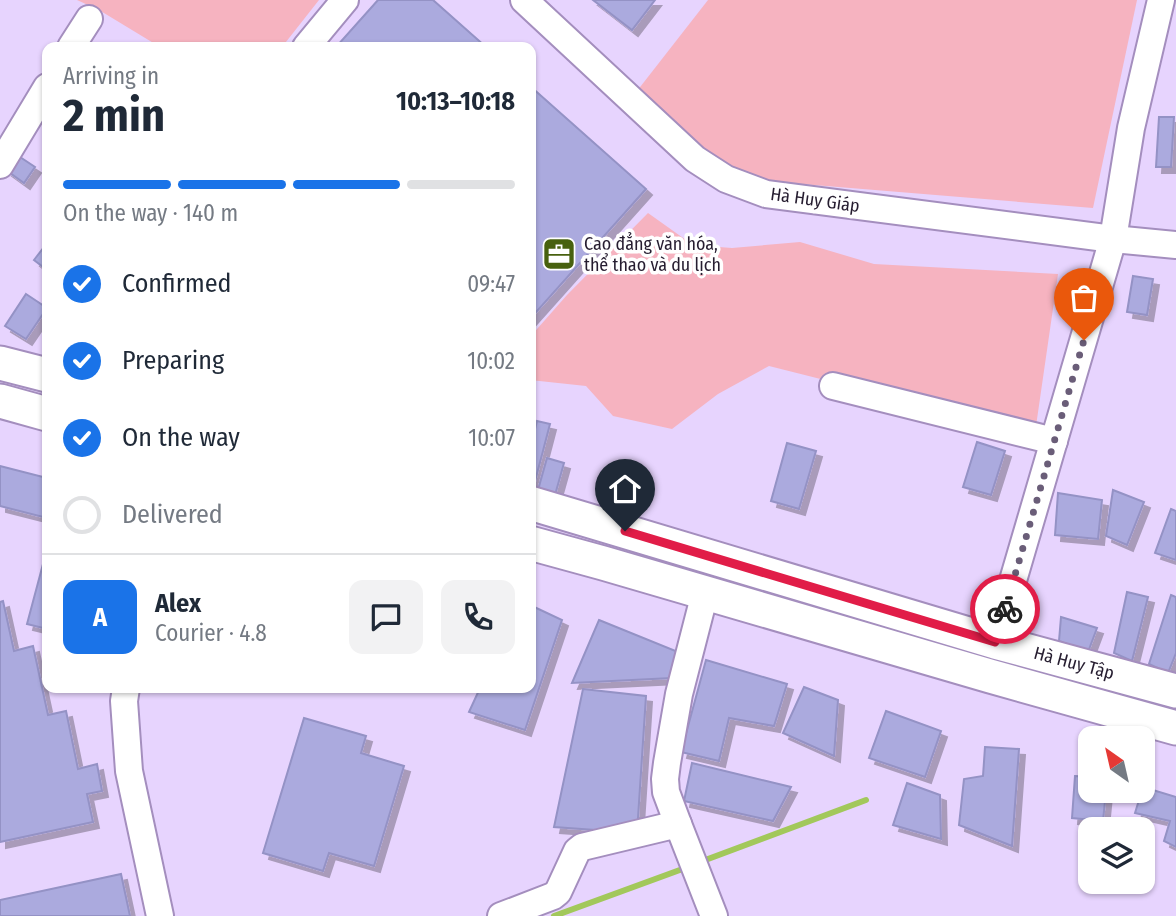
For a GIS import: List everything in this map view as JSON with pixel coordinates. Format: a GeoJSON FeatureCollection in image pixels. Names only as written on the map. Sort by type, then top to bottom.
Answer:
{"type":"FeatureCollection","features":[{"type":"Feature","properties":{"kind":"main road"},"geometry":{"type":"LineString","coordinates":[[0,363],[42,367]]}},
{"type":"Feature","properties":{"kind":"main road"},"geometry":{"type":"LineString","coordinates":[[0,401],[42,413]]}},
{"type":"Feature","properties":{"kind":"main road","name":"Hà Huy Tập"},"geometry":{"type":"LineString","coordinates":[[536,505],[995,642],[1176,691]]}},
{"type":"Feature","properties":{"kind":"main road","name":"Hà Huy Tập"},"geometry":{"type":"LineString","coordinates":[[536,545],[1176,728]]}},
{"type":"Feature","properties":{"kind":"street"},"geometry":{"type":"LineString","coordinates":[[310,42],[345,0]]}},
{"type":"Feature","properties":{"kind":"street","name":"Hà Huy Giáp"},"geometry":{"type":"LineString","coordinates":[[524,0],[695,159],[726,179],[766,194],[1176,245]]}},
{"type":"Feature","properties":{"kind":"street"},"geometry":{"type":"LineString","coordinates":[[995,642],[1113,239],[1131,128],[1161,0]]}},
{"type":"Feature","properties":{"kind":"street"},"geometry":{"type":"LineString","coordinates":[[74,42],[89,19]]}},
{"type":"Feature","properties":{"kind":"street"},"geometry":{"type":"LineString","coordinates":[[0,165],[42,95]]}},
{"type":"Feature","properties":{"kind":"street"},"geometry":{"type":"LineString","coordinates":[[833,386],[1054,441]]}},
{"type":"Feature","properties":{"kind":"street"},"geometry":{"type":"LineString","coordinates":[[705,593],[679,694],[665,779],[666,792],[714,916]]}},
{"type":"Feature","properties":{"kind":"street"},"geometry":{"type":"LineString","coordinates":[[125,693],[129,771],[160,916]]}},
{"type":"Feature","properties":{"kind":"street"},"geometry":{"type":"LineString","coordinates":[[501,916],[558,892],[577,851],[582,847],[678,824]]}},
{"type":"Feature","properties":{"kind":"shaded area"},"geometry":{"type":"Polygon","coordinates":[[[77,0],[319,0],[286,42],[152,42],[77,0]]]}},
{"type":"Feature","properties":{"kind":"shaded area"},"geometry":{"type":"Polygon","coordinates":[[[708,0],[1137,0],[1093,208],[765,181],[706,156],[637,91],[708,0]]]}},
{"type":"Feature","properties":{"kind":"shaded area"},"geometry":{"type":"Polygon","coordinates":[[[648,213],[693,245],[732,248],[800,242],[874,264],[1058,274],[1035,433],[769,366],[718,394],[672,429],[613,416],[586,386],[536,381],[536,330],[648,213]]]}},
{"type":"Feature","properties":{"kind":"building"},"geometry":{"type":"Polygon","coordinates":[[[378,0],[433,0],[480,42],[340,42],[378,0]]]}},
{"type":"Feature","properties":{"kind":"building"},"geometry":{"type":"Polygon","coordinates":[[[593,0],[655,0],[632,30],[593,0]]]}},
{"type":"Feature","properties":{"kind":"building","name":"Cao đẳng văn hóa, thể thao và du lịch"},"geometry":{"type":"Polygon","coordinates":[[[536,91],[646,189],[536,312],[536,91]]]}},
{"type":"Feature","properties":{"kind":"building"},"geometry":{"type":"Polygon","coordinates":[[[1159,117],[1174,117],[1171,167],[1156,167],[1159,117]]]}},
{"type":"Feature","properties":{"kind":"building"},"geometry":{"type":"Polygon","coordinates":[[[17,155],[35,167],[24,183],[6,170],[17,155]]]}},
{"type":"Feature","properties":{"kind":"building"},"geometry":{"type":"Polygon","coordinates":[[[42,250],[42,266],[34,260],[42,250]]]}},
{"type":"Feature","properties":{"kind":"building"},"geometry":{"type":"Polygon","coordinates":[[[1133,276],[1153,279],[1147,315],[1127,312],[1133,276]]]}},
{"type":"Feature","properties":{"kind":"building"},"geometry":{"type":"Polygon","coordinates":[[[26,294],[42,305],[42,315],[26,339],[5,326],[26,294]]]}},
{"type":"Feature","properties":{"kind":"building"},"geometry":{"type":"Polygon","coordinates":[[[537,421],[550,424],[536,478],[537,421]]]}},
{"type":"Feature","properties":{"kind":"building"},"geometry":{"type":"Polygon","coordinates":[[[977,442],[1005,451],[991,495],[963,487],[977,442]]]}},
{"type":"Feature","properties":{"kind":"building"},"geometry":{"type":"Polygon","coordinates":[[[787,443],[816,451],[799,509],[771,501],[787,443]]]}},
{"type":"Feature","properties":{"kind":"building"},"geometry":{"type":"Polygon","coordinates":[[[547,458],[564,463],[555,495],[538,490],[547,458]]]}},
{"type":"Feature","properties":{"kind":"building"},"geometry":{"type":"Polygon","coordinates":[[[0,466],[42,477],[42,517],[0,506],[0,466]]]}},
{"type":"Feature","properties":{"kind":"building"},"geometry":{"type":"Polygon","coordinates":[[[1113,490],[1144,502],[1127,545],[1106,536],[1113,490]]]}},
{"type":"Feature","properties":{"kind":"building"},"geometry":{"type":"Polygon","coordinates":[[[1058,493],[1102,500],[1098,539],[1055,535],[1058,493]]]}},
{"type":"Feature","properties":{"kind":"building"},"geometry":{"type":"Polygon","coordinates":[[[1171,509],[1176,511],[1176,560],[1155,553],[1171,509]]]}},
{"type":"Feature","properties":{"kind":"building"},"geometry":{"type":"Polygon","coordinates":[[[42,568],[42,628],[27,624],[42,568]]]}},
{"type":"Feature","properties":{"kind":"building"},"geometry":{"type":"Polygon","coordinates":[[[1127,592],[1148,597],[1132,661],[1114,653],[1127,592]]]}},
{"type":"Feature","properties":{"kind":"building"},"geometry":{"type":"Polygon","coordinates":[[[1171,595],[1176,597],[1176,653],[1168,673],[1149,664],[1171,595]]]}},
{"type":"Feature","properties":{"kind":"building"},"geometry":{"type":"Polygon","coordinates":[[[3,601],[14,651],[33,646],[48,715],[66,711],[78,769],[97,764],[102,791],[87,794],[93,822],[0,842],[0,602],[3,601]]]}},
{"type":"Feature","properties":{"kind":"building"},"geometry":{"type":"Polygon","coordinates":[[[536,608],[562,620],[525,730],[469,712],[478,693],[536,693],[536,608]]]}},
{"type":"Feature","properties":{"kind":"building"},"geometry":{"type":"Polygon","coordinates":[[[1061,617],[1097,628],[1088,652],[1059,641],[1061,617]]]}},
{"type":"Feature","properties":{"kind":"building"},"geometry":{"type":"Polygon","coordinates":[[[599,620],[683,654],[672,678],[572,683],[599,620]]]}},
{"type":"Feature","properties":{"kind":"building"},"geometry":{"type":"Polygon","coordinates":[[[706,660],[787,684],[774,726],[729,718],[719,761],[681,752],[706,660]]]}},
{"type":"Feature","properties":{"kind":"building"},"geometry":{"type":"Polygon","coordinates":[[[804,687],[838,700],[834,756],[783,733],[804,687]]]}},
{"type":"Feature","properties":{"kind":"building"},"geometry":{"type":"Polygon","coordinates":[[[583,689],[646,696],[637,833],[554,827],[583,689]]]}},
{"type":"Feature","properties":{"kind":"building"},"geometry":{"type":"Polygon","coordinates":[[[886,711],[941,731],[925,777],[869,758],[886,711]]]}},
{"type":"Feature","properties":{"kind":"building"},"geometry":{"type":"Polygon","coordinates":[[[304,718],[366,736],[361,753],[404,766],[374,866],[329,853],[323,871],[263,853],[304,718]]]}},
{"type":"Feature","properties":{"kind":"building"},"geometry":{"type":"Polygon","coordinates":[[[985,747],[1019,749],[1012,846],[959,825],[964,779],[983,776],[985,747]]]}},
{"type":"Feature","properties":{"kind":"building"},"geometry":{"type":"Polygon","coordinates":[[[692,763],[791,787],[773,821],[684,801],[692,763]]]}},
{"type":"Feature","properties":{"kind":"building"},"geometry":{"type":"Polygon","coordinates":[[[1075,776],[1078,776],[1078,803],[1105,803],[1103,817],[1072,818],[1075,776]]]}},
{"type":"Feature","properties":{"kind":"building"},"geometry":{"type":"Polygon","coordinates":[[[907,783],[940,795],[941,839],[893,825],[907,783]]]}},
{"type":"Feature","properties":{"kind":"building"},"geometry":{"type":"Polygon","coordinates":[[[1155,791],[1176,797],[1176,847],[1164,841],[1170,821],[1135,813],[1138,803],[1155,803],[1155,791]]]}},
{"type":"Feature","properties":{"kind":"building"},"geometry":{"type":"Polygon","coordinates":[[[121,874],[130,916],[0,916],[0,900],[121,874]]]}},
{"type":"Feature","properties":{"kind":"waterway"},"geometry":{"type":"LineString","coordinates":[[708,859],[866,800]]}},
{"type":"Feature","properties":{"kind":"waterway"},"geometry":{"type":"LineString","coordinates":[[554,916],[688,867]]}},
{"type":"Feature","properties":{"kind":"way so far"},"geometry":{"type":"LineString","coordinates":[[1005,609],[1084,340]]}},
{"type":"Feature","properties":{"kind":"place","name":"Cao đẳng văn hóa, thể thao và du lịch"},"geometry":{"type":"Point","coordinates":[559,254]}},
{"type":"Feature","properties":{"kind":"route"},"geometry":{"type":"LineString","coordinates":[[625,531],[995,642],[1005,609]]}}]}
